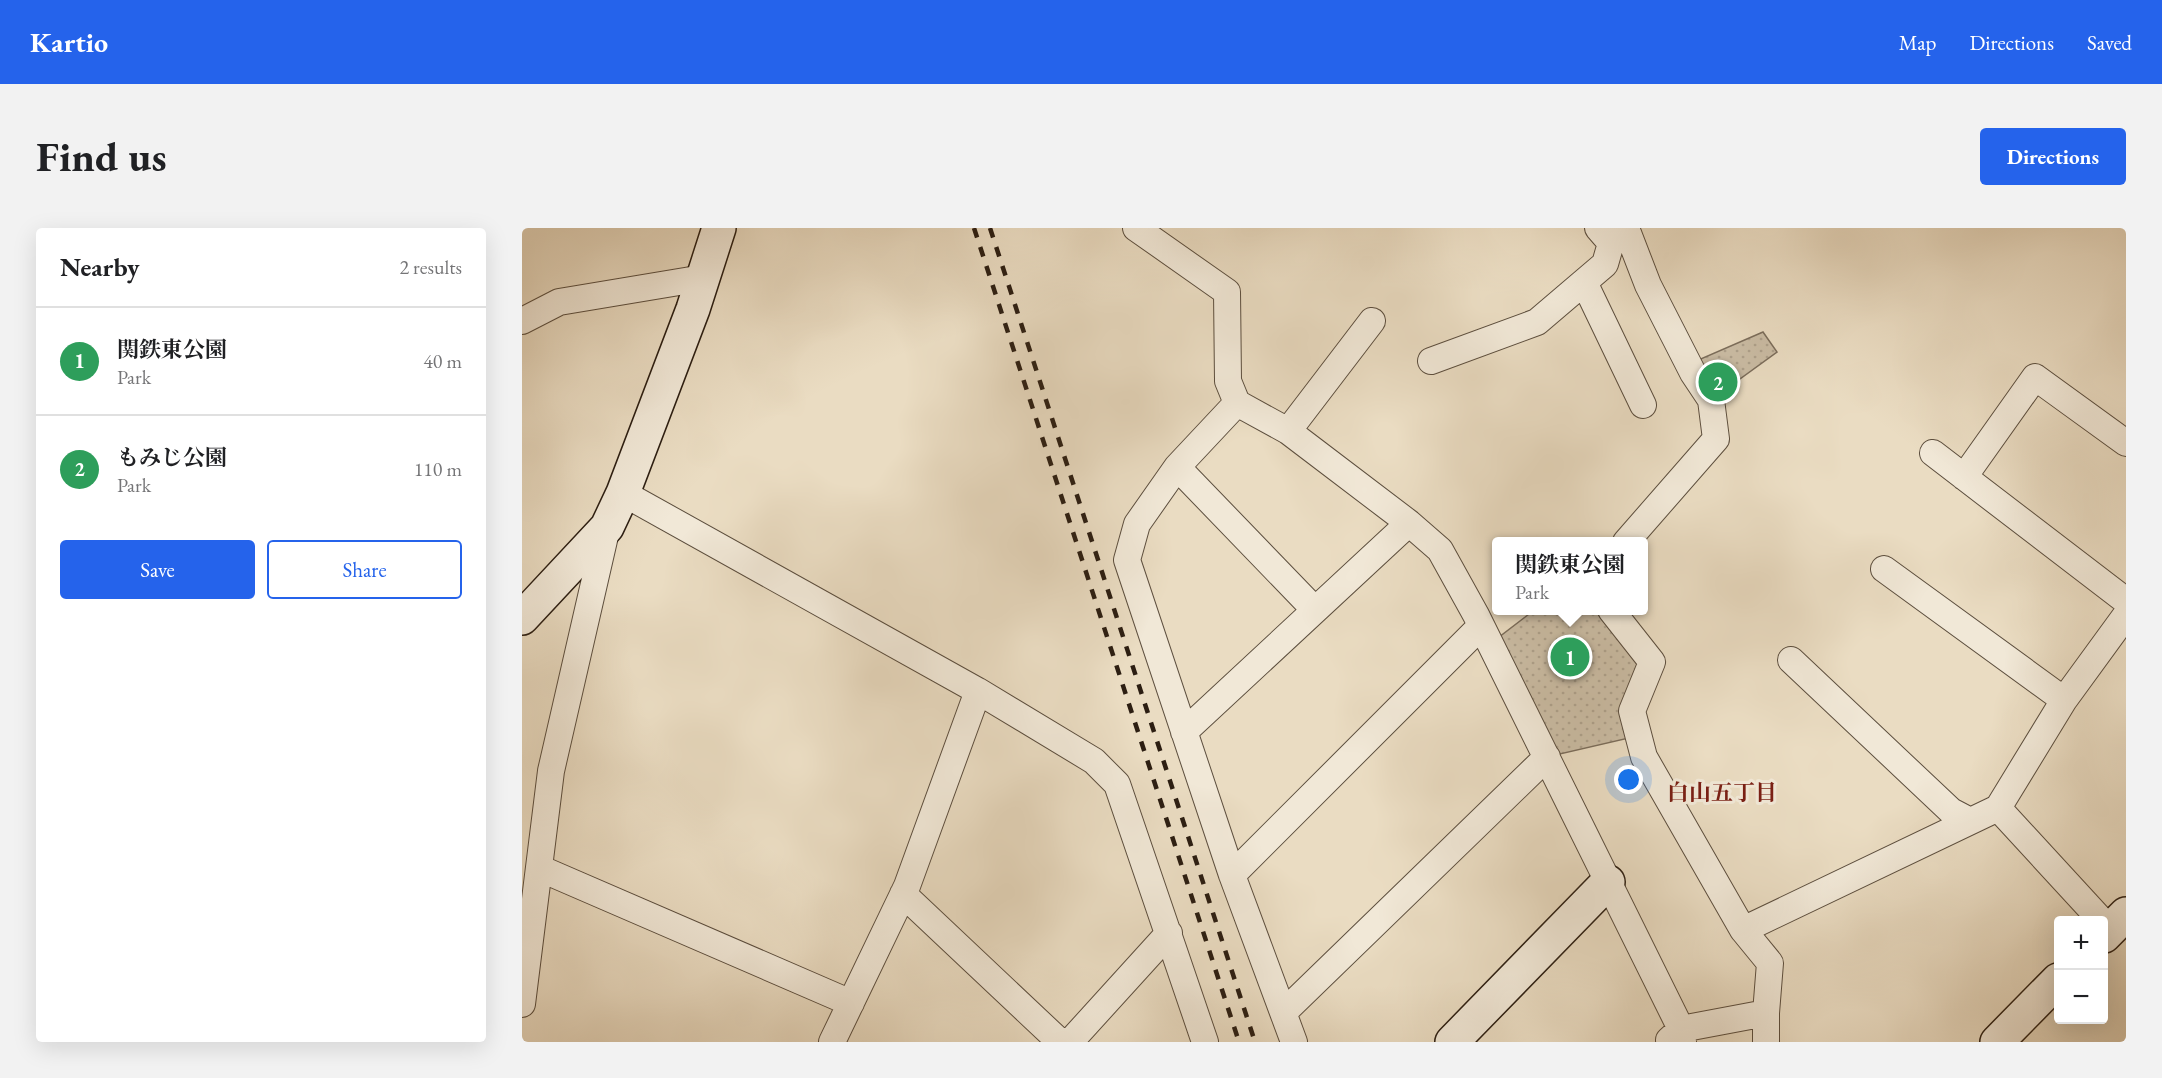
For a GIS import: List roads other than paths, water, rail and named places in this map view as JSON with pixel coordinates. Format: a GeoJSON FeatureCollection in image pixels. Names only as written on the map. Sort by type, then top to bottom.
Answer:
{"type":"FeatureCollection","features":[{"type":"Feature","properties":{"kind":"street"},"geometry":{"type":"LineString","coordinates":[[522,1004],[551,771],[607,527],[623,493],[703,278],[719,228]]}},
{"type":"Feature","properties":{"kind":"street"},"geometry":{"type":"LineString","coordinates":[[1431,361],[1537,322],[1605,264],[1611,243],[1598,228]]}},
{"type":"Feature","properties":{"kind":"street"},"geometry":{"type":"LineString","coordinates":[[1626,228],[1648,285],[1693,373],[1711,400],[1716,439],[1630,537]]}},
{"type":"Feature","properties":{"kind":"street"},"geometry":{"type":"LineString","coordinates":[[1147,231],[1227,292],[1228,381],[1238,403],[1288,431],[1409,523],[1440,550],[1481,626],[1608,882],[1677,1038],[1766,1013]]}},
{"type":"Feature","properties":{"kind":"street"},"geometry":{"type":"LineString","coordinates":[[524,318],[559,302],[703,278]]}},
{"type":"Feature","properties":{"kind":"street"},"geometry":{"type":"LineString","coordinates":[[1584,282],[1643,405]]}},
{"type":"Feature","properties":{"kind":"street"},"geometry":{"type":"LineString","coordinates":[[1288,431],[1372,321]]}},
{"type":"Feature","properties":{"kind":"street"},"geometry":{"type":"LineString","coordinates":[[1964,477],[2035,377],[2126,443]]}},
{"type":"Feature","properties":{"kind":"street"},"geometry":{"type":"LineString","coordinates":[[1238,403],[1177,467],[1137,524],[1127,560],[1232,875],[1294,1042]]}},
{"type":"Feature","properties":{"kind":"street"},"geometry":{"type":"LineString","coordinates":[[1933,453],[2126,601]]}},
{"type":"Feature","properties":{"kind":"street"},"geometry":{"type":"LineString","coordinates":[[1177,467],[1314,610]]}},
{"type":"Feature","properties":{"kind":"street"},"geometry":{"type":"LineString","coordinates":[[623,493],[978,691],[1094,761],[1118,784],[1205,1042]]}},
{"type":"Feature","properties":{"kind":"street"},"geometry":{"type":"LineString","coordinates":[[1184,732],[1409,523]]}},
{"type":"Feature","properties":{"kind":"street"},"geometry":{"type":"LineString","coordinates":[[522,618],[607,527]]}},
{"type":"Feature","properties":{"kind":"street"},"geometry":{"type":"LineString","coordinates":[[1884,569],[2064,700]]}},
{"type":"Feature","properties":{"kind":"street"},"geometry":{"type":"LineString","coordinates":[[1615,615],[1652,662],[1632,711],[1644,757],[1743,930],[1770,963],[1766,1042]]}},
{"type":"Feature","properties":{"kind":"street"},"geometry":{"type":"LineString","coordinates":[[1743,930],[1998,808],[2064,700],[2126,615]]}},
{"type":"Feature","properties":{"kind":"street"},"geometry":{"type":"LineString","coordinates":[[1232,875],[1481,626]]}},
{"type":"Feature","properties":{"kind":"street"},"geometry":{"type":"LineString","coordinates":[[1791,660],[1951,811],[1970,821]]}},
{"type":"Feature","properties":{"kind":"street"},"geometry":{"type":"LineString","coordinates":[[832,1042],[903,894],[978,691]]}},
{"type":"Feature","properties":{"kind":"street"},"geometry":{"type":"LineString","coordinates":[[1284,1012],[1547,757]]}},
{"type":"Feature","properties":{"kind":"street"},"geometry":{"type":"LineString","coordinates":[[1998,808],[2113,924]]}},
{"type":"Feature","properties":{"kind":"street"},"geometry":{"type":"LineString","coordinates":[[539,868],[851,1003]]}},
{"type":"Feature","properties":{"kind":"street"},"geometry":{"type":"LineString","coordinates":[[1452,1042],[1608,882]]}},
{"type":"Feature","properties":{"kind":"street"},"geometry":{"type":"LineString","coordinates":[[903,894],[1060,1042]]}},
{"type":"Feature","properties":{"kind":"street"},"geometry":{"type":"LineString","coordinates":[[1070,1042],[1169,933]]}},
{"type":"Feature","properties":{"kind":"street"},"geometry":{"type":"LineString","coordinates":[[1996,1042],[2054,984]]}},
{"type":"Feature","properties":{"kind":"railway"},"geometry":{"type":"LineString","coordinates":[[974,228],[1239,1042]]}},
{"type":"Feature","properties":{"kind":"railway"},"geometry":{"type":"LineString","coordinates":[[990,228],[1255,1042]]}},
{"type":"Feature","properties":{"kind":"place","name":"もみじ公園"},"geometry":{"type":"Point","coordinates":[1718,382]}},
{"type":"Feature","properties":{"kind":"place","name":"関鉄東公園"},"geometry":{"type":"Point","coordinates":[1570,657]}},
{"type":"Feature","properties":{"kind":"district","name":"白山五丁目"},"geometry":{"type":"Point","coordinates":[1722,792]}}]}
